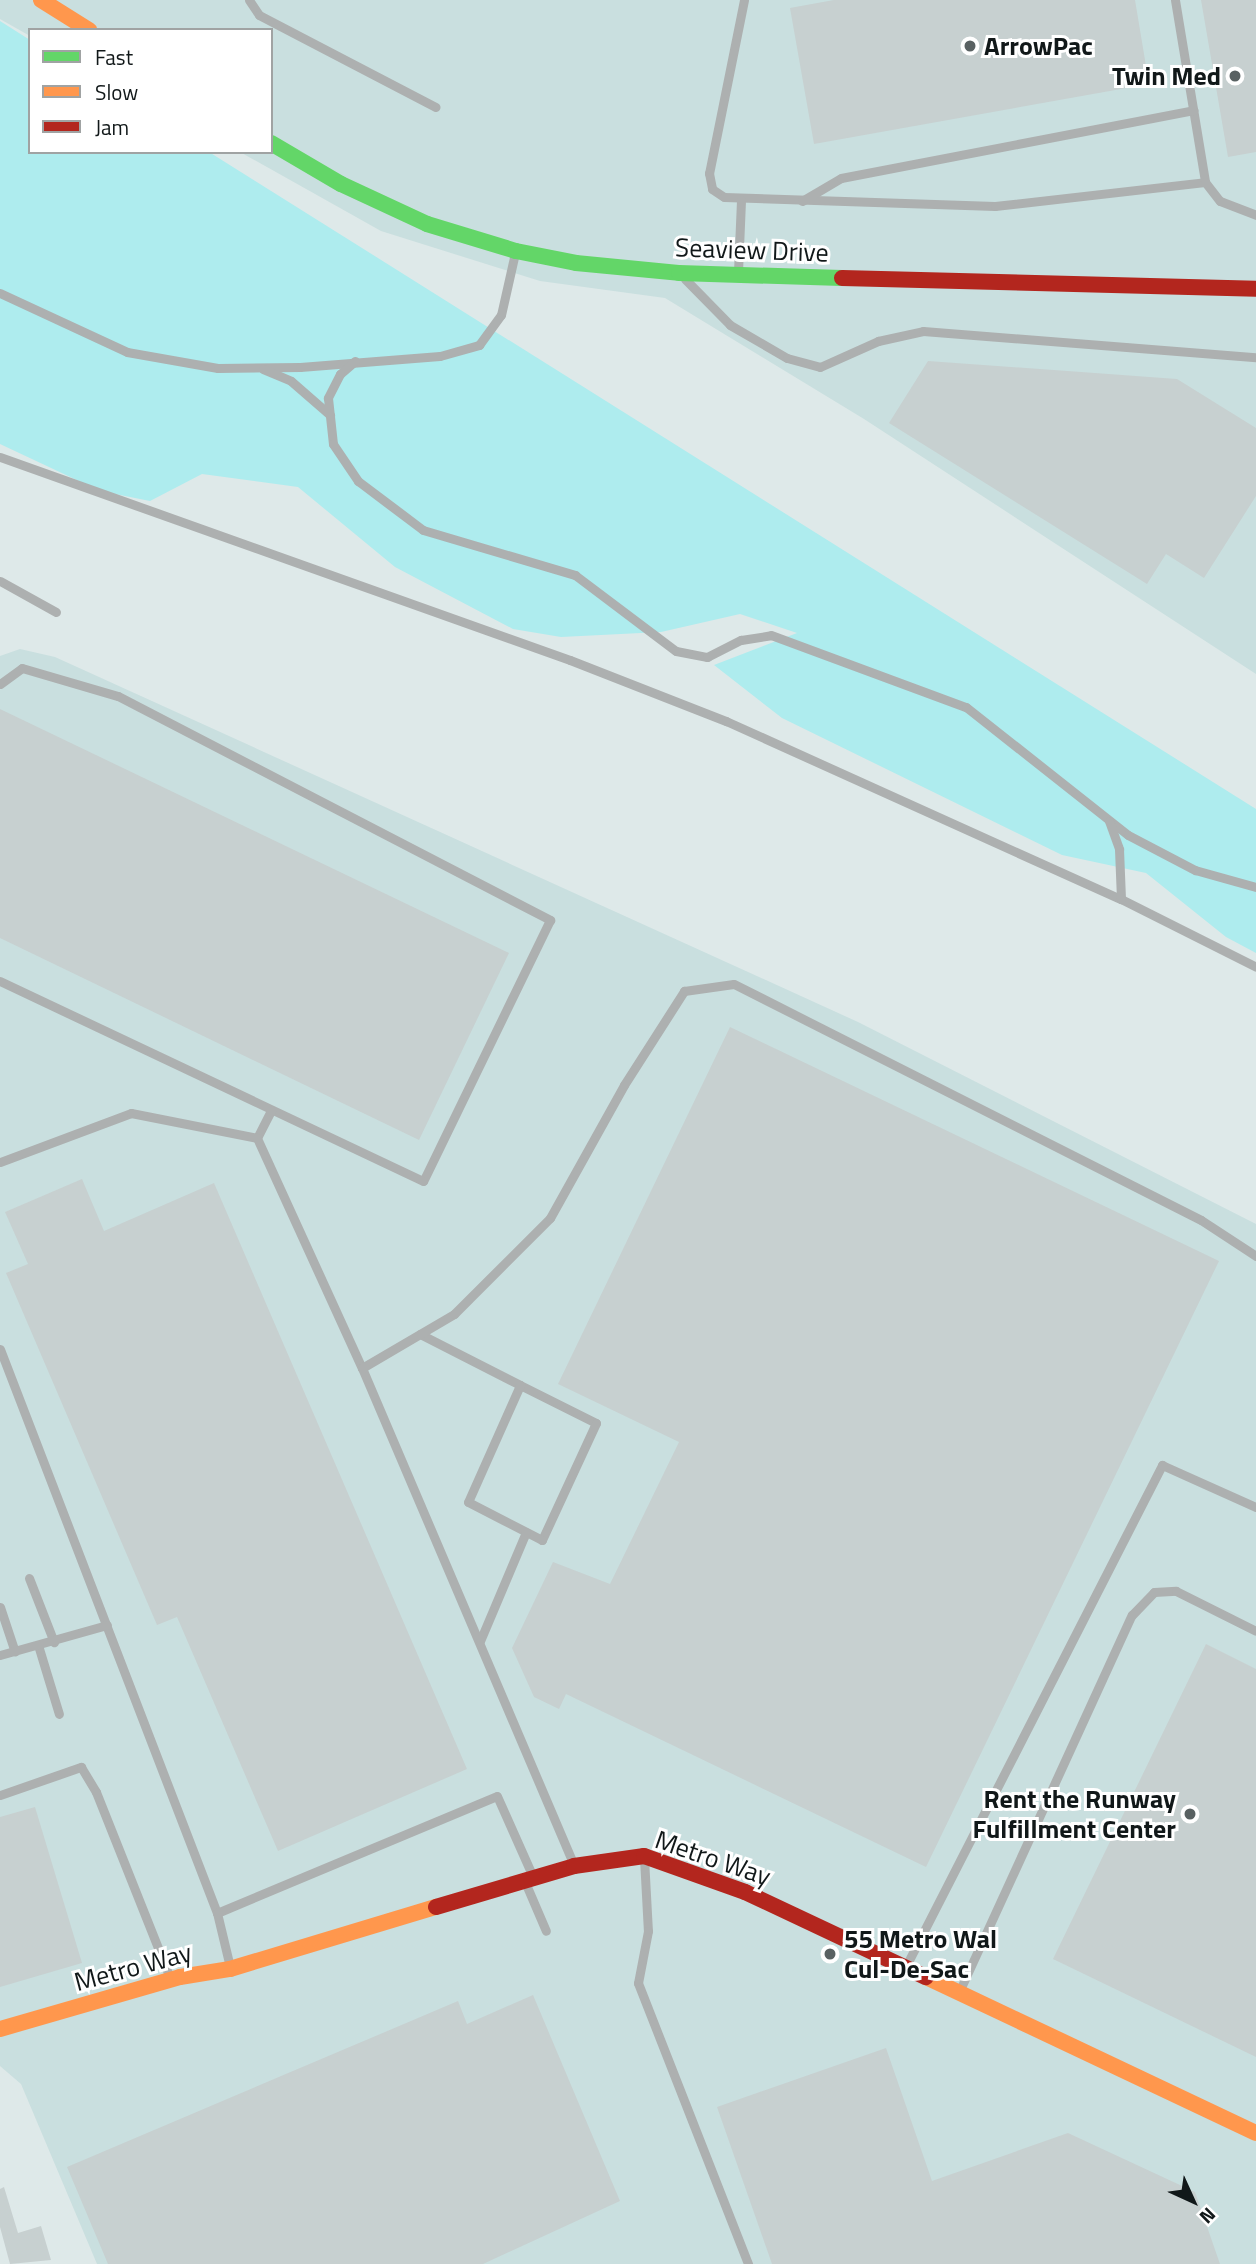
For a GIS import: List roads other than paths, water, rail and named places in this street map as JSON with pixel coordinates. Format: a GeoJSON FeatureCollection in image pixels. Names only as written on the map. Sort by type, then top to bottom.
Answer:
{"type":"FeatureCollection","features":[{"type":"Feature","properties":{"kind":"street"},"geometry":{"type":"LineString","coordinates":[[41,0],[86,28]]}},
{"type":"Feature","properties":{"kind":"street","name":"Seaview Drive"},"geometry":{"type":"LineString","coordinates":[[273,144],[397,211],[516,251],[608,267],[679,273],[1256,289]]}},
{"type":"Feature","properties":{"kind":"street","name":"Metro Way"},"geometry":{"type":"LineString","coordinates":[[0,2029],[171,1980],[230,1969],[574,1866],[644,1856],[745,1892],[1256,2133]]}},
{"type":"Feature","properties":{"kind":"lane"},"geometry":{"type":"LineString","coordinates":[[249,0],[258,15],[436,107]]}},
{"type":"Feature","properties":{"kind":"lane"},"geometry":{"type":"LineString","coordinates":[[744,0],[709,173],[712,189],[741,200],[995,206],[1205,182]]}},
{"type":"Feature","properties":{"kind":"lane"},"geometry":{"type":"LineString","coordinates":[[1175,0],[1205,182],[1220,201],[1256,215]]}},
{"type":"Feature","properties":{"kind":"lane"},"geometry":{"type":"LineString","coordinates":[[800,202],[841,178],[1193,110]]}},
{"type":"Feature","properties":{"kind":"lane"},"geometry":{"type":"LineString","coordinates":[[738,274],[741,200]]}},
{"type":"Feature","properties":{"kind":"lane"},"geometry":{"type":"LineString","coordinates":[[0,293],[127,352],[218,368],[259,368],[440,356],[479,345],[501,315],[516,251]]}},
{"type":"Feature","properties":{"kind":"lane"},"geometry":{"type":"LineString","coordinates":[[679,273],[730,325],[788,358],[820,367],[878,341],[923,331],[1256,357]]}},
{"type":"Feature","properties":{"kind":"lane"},"geometry":{"type":"LineString","coordinates":[[355,361],[340,374],[328,398],[333,444],[358,481],[423,530],[575,575],[676,651],[707,657],[741,640],[771,635],[967,707],[1128,835],[1195,870],[1256,887]]}},
{"type":"Feature","properties":{"kind":"lane"},"geometry":{"type":"LineString","coordinates":[[259,368],[291,382],[330,415]]}},
{"type":"Feature","properties":{"kind":"lane"},"geometry":{"type":"LineString","coordinates":[[0,457],[570,660],[700,710],[1121,899],[1256,967]]}},
{"type":"Feature","properties":{"kind":"lane"},"geometry":{"type":"LineString","coordinates":[[0,581],[56,612]]}},
{"type":"Feature","properties":{"kind":"lane"},"geometry":{"type":"LineString","coordinates":[[0,684],[22,668],[118,696],[550,920],[423,1181],[0,981]]}},
{"type":"Feature","properties":{"kind":"lane"},"geometry":{"type":"LineString","coordinates":[[1108,819],[1119,849],[1121,899]]}},
{"type":"Feature","properties":{"kind":"lane"},"geometry":{"type":"LineString","coordinates":[[362,1368],[454,1314],[550,1218],[624,1085],[684,990],[734,984],[1201,1220],[1256,1256]]}},
{"type":"Feature","properties":{"kind":"lane"},"geometry":{"type":"LineString","coordinates":[[257,1138],[271,1110]]}},
{"type":"Feature","properties":{"kind":"lane"},"geometry":{"type":"LineString","coordinates":[[0,1162],[131,1113],[257,1138]]}},
{"type":"Feature","properties":{"kind":"lane"},"geometry":{"type":"LineString","coordinates":[[257,1138],[362,1368],[574,1866]]}},
{"type":"Feature","properties":{"kind":"lane"},"geometry":{"type":"LineString","coordinates":[[420,1334],[596,1423],[542,1540],[468,1502],[520,1385]]}},
{"type":"Feature","properties":{"kind":"lane"},"geometry":{"type":"LineString","coordinates":[[0,1349],[217,1913],[230,1969]]}},
{"type":"Feature","properties":{"kind":"lane"},"geometry":{"type":"LineString","coordinates":[[906,1968],[1162,1465],[1256,1507]]}},
{"type":"Feature","properties":{"kind":"lane"},"geometry":{"type":"LineString","coordinates":[[480,1641],[526,1532]]}},
{"type":"Feature","properties":{"kind":"lane"},"geometry":{"type":"LineString","coordinates":[[29,1578],[54,1642]]}},
{"type":"Feature","properties":{"kind":"lane"},"geometry":{"type":"LineString","coordinates":[[959,1993],[1132,1615],[1154,1592],[1176,1591],[1256,1631]]}},
{"type":"Feature","properties":{"kind":"lane"},"geometry":{"type":"LineString","coordinates":[[0,1607],[15,1652]]}},
{"type":"Feature","properties":{"kind":"lane"},"geometry":{"type":"LineString","coordinates":[[0,1655],[107,1625]]}},
{"type":"Feature","properties":{"kind":"lane"},"geometry":{"type":"LineString","coordinates":[[38,1646],[59,1714]]}},
{"type":"Feature","properties":{"kind":"lane"},"geometry":{"type":"LineString","coordinates":[[0,1795],[80,1767],[96,1792],[171,1980]]}},
{"type":"Feature","properties":{"kind":"lane"},"geometry":{"type":"LineString","coordinates":[[217,1913],[497,1796],[546,1931]]}},
{"type":"Feature","properties":{"kind":"lane"},"geometry":{"type":"LineString","coordinates":[[644,1856],[649,1931],[638,1983],[748,2264]]}},
{"type":"Feature","properties":{"kind":"place","name":"ArrowPac"},"geometry":{"type":"Point","coordinates":[970,46]}},
{"type":"Feature","properties":{"kind":"place","name":"Twin Med"},"geometry":{"type":"Point","coordinates":[1235,76]}},
{"type":"Feature","properties":{"kind":"place","name":"Rent the Runway Fulfillment Center"},"geometry":{"type":"Point","coordinates":[1190,1814]}},
{"type":"Feature","properties":{"kind":"place","name":"55 Metro Wal Cul-De-Sac"},"geometry":{"type":"Point","coordinates":[830,1954]}}]}
